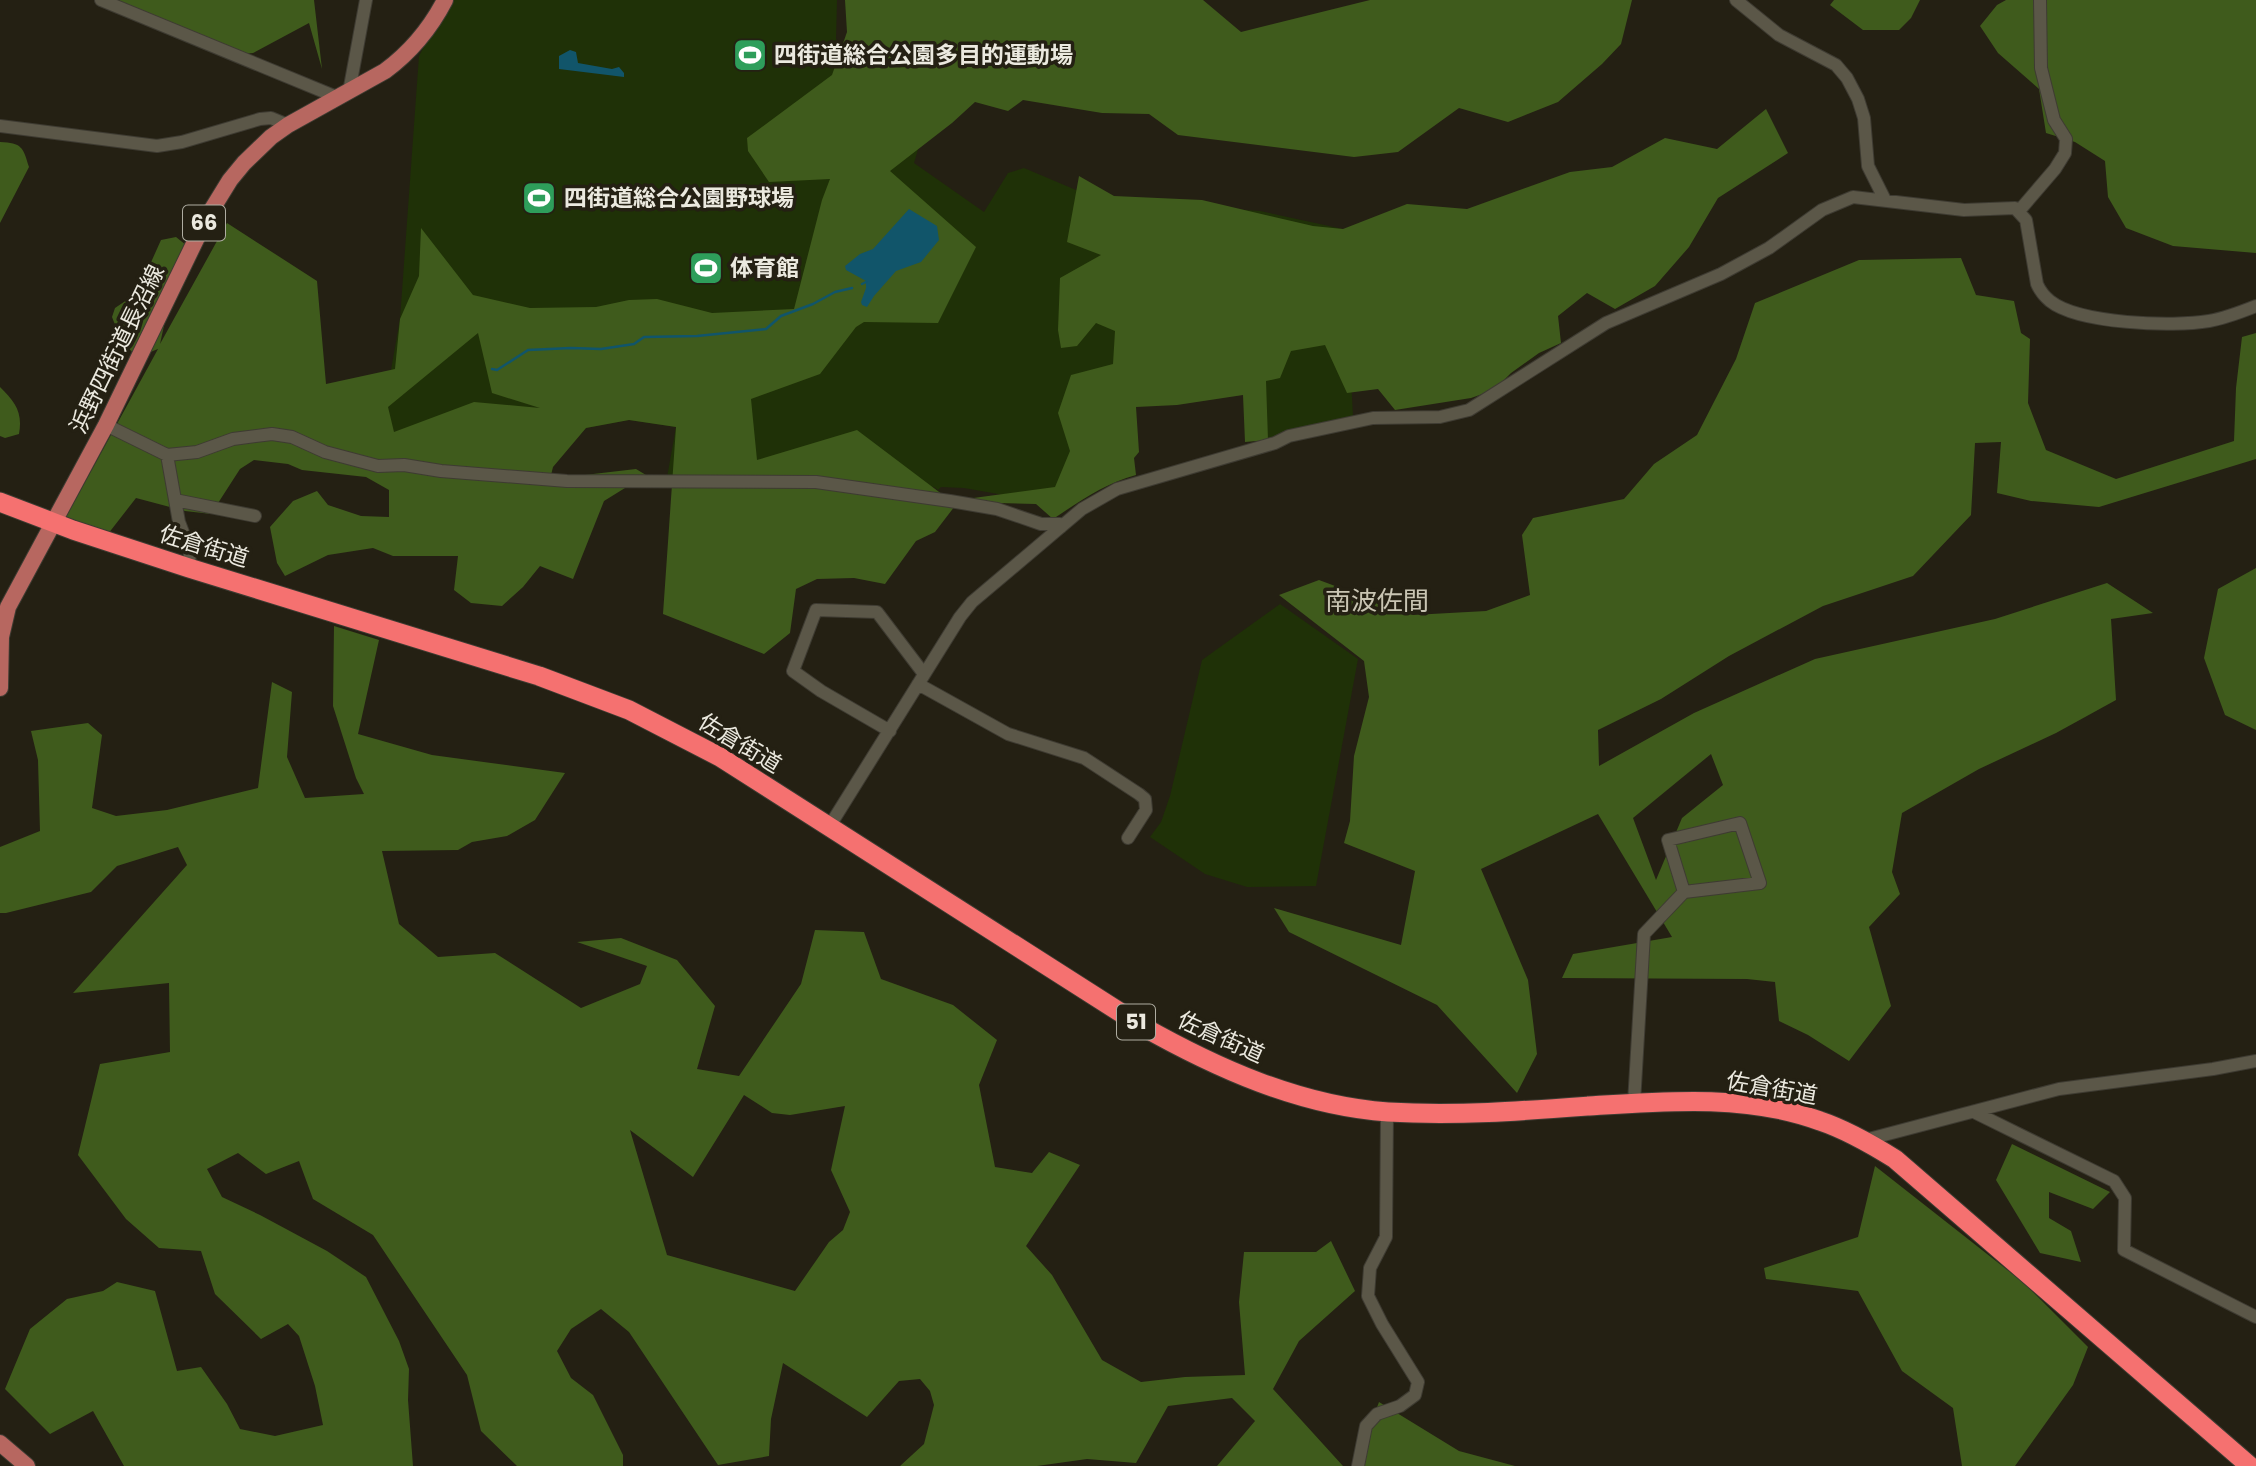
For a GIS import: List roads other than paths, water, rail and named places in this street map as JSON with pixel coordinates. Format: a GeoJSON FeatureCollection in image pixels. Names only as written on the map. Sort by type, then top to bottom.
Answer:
{"type":"FeatureCollection","features":[{"type":"Feature","properties":{"kind":"highway","name":"佐倉街道"},"geometry":{"type":"LineString","coordinates":[[0,502],[52,523],[189,568],[540,676],[617,706],[676,733],[720,758],[1140,1025],[1186,1051],[1296,1094],[1350,1107],[1387,1112],[1476,1114],[1697,1101],[1767,1107],[1818,1120],[1865,1140],[1917,1177],[2250,1466]]}},
{"type":"Feature","properties":{"kind":"main road","name":"浜野四街道長沼線"},"geometry":{"type":"LineString","coordinates":[[0,688],[1,637],[8,607],[106,425],[206,219],[221,195],[255,151],[288,125],[386,71],[415,46],[445,0]]}},
{"type":"Feature","properties":{"kind":"main road"},"geometry":{"type":"LineString","coordinates":[[0,1443],[27,1466]]}},
{"type":"Feature","properties":{"kind":"street"},"geometry":{"type":"LineString","coordinates":[[101,0],[344,95],[366,0]]}},
{"type":"Feature","properties":{"kind":"street"},"geometry":{"type":"LineString","coordinates":[[1736,0],[1779,35],[1836,65],[1847,78],[1864,118],[1868,166],[1885,200]]}},
{"type":"Feature","properties":{"kind":"street"},"geometry":{"type":"LineString","coordinates":[[2019,211],[2055,169],[2065,153],[2066,139],[2054,120],[2041,68],[2040,0]]}},
{"type":"Feature","properties":{"kind":"street"},"geometry":{"type":"LineString","coordinates":[[0,126],[157,146],[271,118],[288,125]]}},
{"type":"Feature","properties":{"kind":"street"},"geometry":{"type":"LineString","coordinates":[[829,827],[972,601],[1082,509],[1117,489],[1275,443],[1289,436],[1373,418],[1440,417],[1469,410],[1606,323],[1721,274],[1769,248],[1822,210],[1853,197],[1964,210],[2007,207],[2019,211],[2026,220],[2037,284],[2045,296],[2057,306],[2078,312],[2147,325],[2210,320],[2256,306]]}},
{"type":"Feature","properties":{"kind":"street"},"geometry":{"type":"LineString","coordinates":[[106,425],[167,455],[197,452],[233,439],[272,434],[292,437],[325,452],[378,466],[404,465],[441,471],[567,481],[816,482],[997,509],[1041,524],[1060,524],[1061,527]]}},
{"type":"Feature","properties":{"kind":"street"},"geometry":{"type":"LineString","coordinates":[[167,455],[179,522],[190,551],[189,568]]}},
{"type":"Feature","properties":{"kind":"street"},"geometry":{"type":"LineString","coordinates":[[175,500],[255,516]]}},
{"type":"Feature","properties":{"kind":"street"},"geometry":{"type":"LineString","coordinates":[[890,731],[821,691],[793,671],[817,610],[877,612],[921,679],[1008,734],[1084,758],[1139,794],[1145,799],[1146,810],[1128,838]]}},
{"type":"Feature","properties":{"kind":"street"},"geometry":{"type":"LineString","coordinates":[[1634,1103],[1644,934],[1684,892],[1760,883],[1740,823],[1668,840],[1684,892]]}},
{"type":"Feature","properties":{"kind":"street"},"geometry":{"type":"LineString","coordinates":[[1865,1140],[1976,1113],[2059,1089],[2233,1067],[2256,1061]]}},
{"type":"Feature","properties":{"kind":"street"},"geometry":{"type":"LineString","coordinates":[[1358,1466],[1366,1426],[1377,1414],[1400,1406],[1415,1395],[1418,1382],[1368,1296],[1370,1268],[1386,1237],[1387,1112]]}},
{"type":"Feature","properties":{"kind":"street"},"geometry":{"type":"LineString","coordinates":[[1976,1113],[2114,1181],[2125,1198],[2124,1250],[2256,1317]]}},
{"type":"Feature","properties":{"kind":"water"},"geometry":{"type":"Polygon","coordinates":[[[570,50],[576,52],[578,63],[612,69],[619,67],[624,77],[559,69],[559,56],[570,50]]]}},
{"type":"Feature","properties":{"kind":"water"},"geometry":{"type":"Polygon","coordinates":[[[909,209],[937,226],[939,240],[921,262],[896,271],[867,307],[862,305],[866,281],[846,270],[845,266],[860,254],[873,249],[909,209]]]}},
{"type":"Feature","properties":{"kind":"waterway"},"geometry":{"type":"LineString","coordinates":[[862,284],[866,282]]}},
{"type":"Feature","properties":{"kind":"waterway"},"geometry":{"type":"LineString","coordinates":[[492,369],[497,370],[528,350],[601,349],[634,344],[644,337],[697,336],[766,329],[781,316],[835,292],[852,288]]}},
{"type":"Feature","properties":{"kind":"place","name":"四街道総合公園多目的運動場"},"geometry":{"type":"Point","coordinates":[750,55]}},
{"type":"Feature","properties":{"kind":"place","name":"四街道総合公園野球場"},"geometry":{"type":"Point","coordinates":[539,198]}},
{"type":"Feature","properties":{"kind":"place","name":"体育館"},"geometry":{"type":"Point","coordinates":[706,268]}},
{"type":"Feature","properties":{"kind":"district","name":"南波佐間"},"geometry":{"type":"Point","coordinates":[1377,601]}}]}
